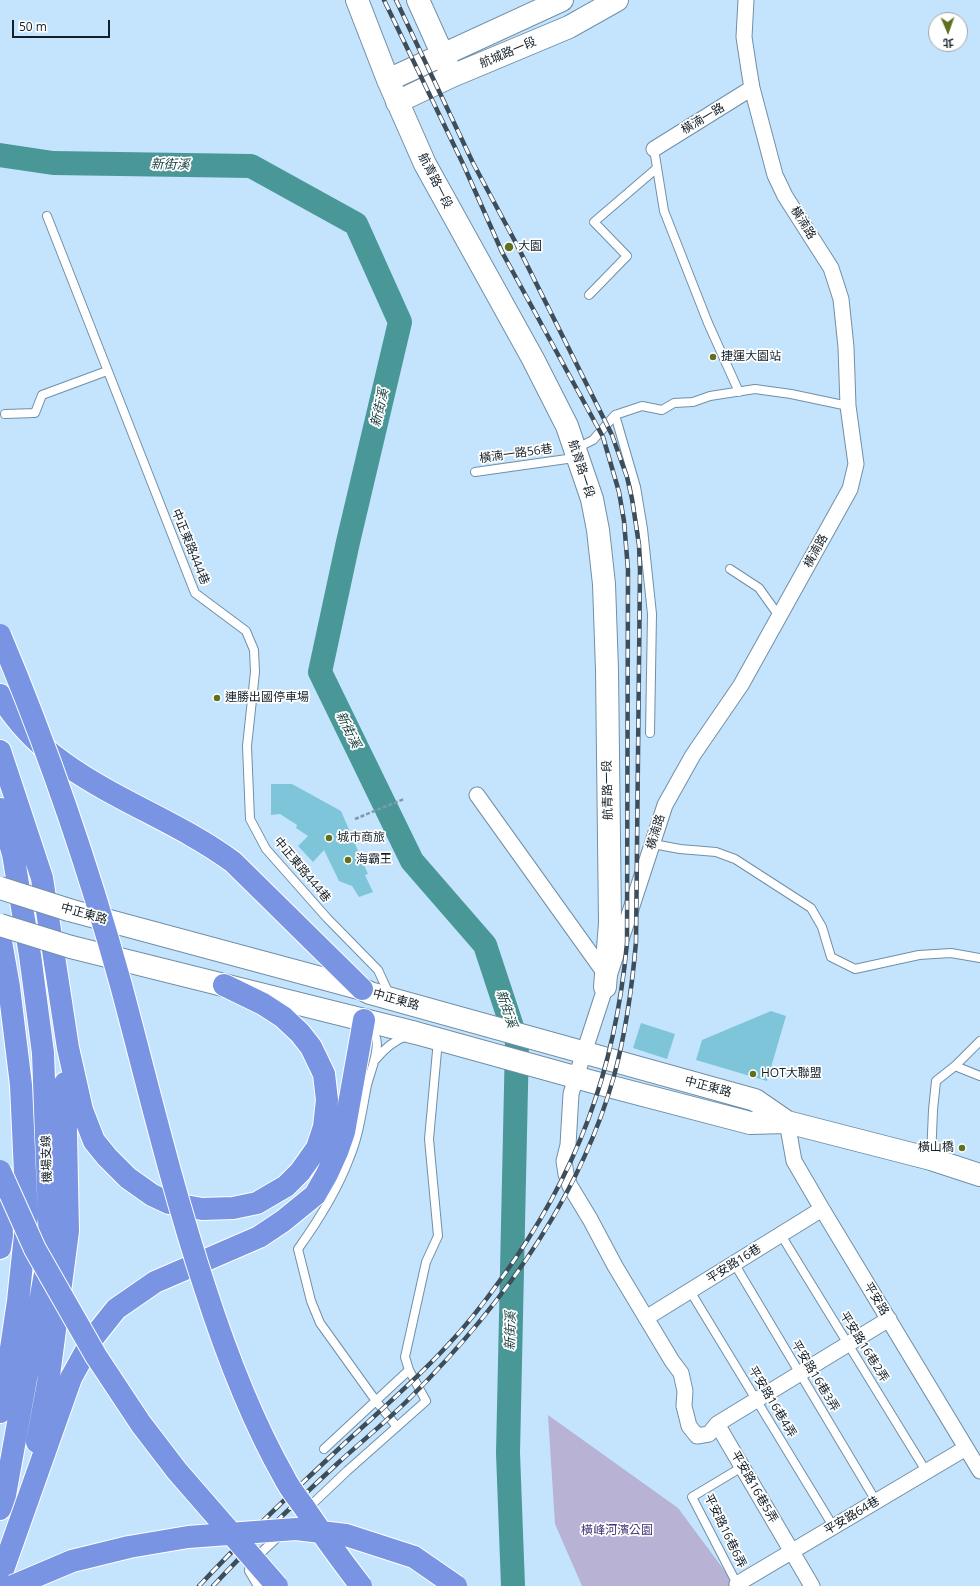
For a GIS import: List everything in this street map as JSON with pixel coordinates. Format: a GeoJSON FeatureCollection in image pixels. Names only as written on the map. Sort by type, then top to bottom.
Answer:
{"type":"FeatureCollection","features":[{"type":"Feature","properties":{"kind":"highway"},"geometry":{"type":"LineString","coordinates":[[0,635],[15,670],[56,779],[88,877],[120,984],[154,1115],[187,1232],[220,1336],[252,1416],[285,1479],[328,1543],[361,1586]]}},
{"type":"Feature","properties":{"kind":"highway"},"geometry":{"type":"LineString","coordinates":[[0,694],[26,730],[50,753],[82,776],[190,835],[233,862],[366,991]]}},
{"type":"Feature","properties":{"kind":"highway"},"geometry":{"type":"LineString","coordinates":[[0,751],[42,878],[68,1048],[82,1110],[94,1141],[107,1157],[128,1178],[152,1194],[170,1203],[202,1209],[233,1208],[257,1203],[286,1186],[300,1172],[317,1148],[324,1127],[327,1100],[324,1074],[310,1047],[300,1033],[283,1016],[263,1004],[224,985]]}},
{"type":"Feature","properties":{"kind":"highway","name":"機場支線"},"geometry":{"type":"LineString","coordinates":[[0,809],[13,854],[30,955],[43,1052],[50,1246],[6,1487],[0,1509]]}},
{"type":"Feature","properties":{"kind":"highway","name":"機場支線"},"geometry":{"type":"LineString","coordinates":[[0,936],[10,987],[21,1085],[27,1217],[17,1308],[0,1412]]}},
{"type":"Feature","properties":{"kind":"highway"},"geometry":{"type":"LineString","coordinates":[[22,1519],[48,1383],[68,1231],[66,1102],[62,1012]]}},
{"type":"Feature","properties":{"kind":"highway"},"geometry":{"type":"LineString","coordinates":[[0,1578],[71,1378],[94,1338],[116,1309],[155,1282],[259,1237],[284,1221],[315,1194],[330,1167],[344,1132],[364,1020]]}},
{"type":"Feature","properties":{"kind":"highway"},"geometry":{"type":"LineString","coordinates":[[0,1171],[35,1249],[96,1356],[140,1424],[177,1471],[277,1586]]}},
{"type":"Feature","properties":{"kind":"highway"},"geometry":{"type":"LineString","coordinates":[[0,1176],[2,1235],[0,1248]]}},
{"type":"Feature","properties":{"kind":"highway"},"geometry":{"type":"LineString","coordinates":[[13,1586],[72,1562],[129,1547],[188,1537],[296,1529],[346,1535],[414,1557],[456,1586]]}},
{"type":"Feature","properties":{"kind":"main road","name":"航青路一段"},"geometry":{"type":"LineString","coordinates":[[357,0],[397,102],[425,164],[533,359],[567,426],[592,499],[598,530],[604,584],[607,670],[610,923],[606,981]]}},
{"type":"Feature","properties":{"kind":"main road"},"geometry":{"type":"LineString","coordinates":[[418,0],[452,76]]}},
{"type":"Feature","properties":{"kind":"main road","name":"航城路一段"},"geometry":{"type":"LineString","coordinates":[[388,80],[562,0]]}},
{"type":"Feature","properties":{"kind":"main road","name":"航城路一段"},"geometry":{"type":"LineString","coordinates":[[397,102],[452,76],[569,27],[617,0]]}},
{"type":"Feature","properties":{"kind":"main road","name":"中正東路"},"geometry":{"type":"LineString","coordinates":[[0,888],[69,910],[573,1048],[755,1100],[787,1122]]}},
{"type":"Feature","properties":{"kind":"main road","name":"中正東路"},"geometry":{"type":"LineString","coordinates":[[0,925],[71,947],[416,1033],[750,1122],[787,1122],[931,1159],[980,1175]]}},
{"type":"Feature","properties":{"kind":"main road"},"geometry":{"type":"LineString","coordinates":[[364,1020],[366,991]]}},
{"type":"Feature","properties":{"kind":"street","name":"橫湳路"},"geometry":{"type":"LineString","coordinates":[[717,1424],[709,1434],[697,1436],[689,1426],[684,1406],[685,1390],[681,1373],[646,1318],[570,1186],[564,1161],[568,1145],[571,1094],[566,1074],[573,1048],[606,981],[665,805],[693,754],[741,685],[850,489],[856,464],[848,406],[846,347],[841,299],[832,268],[785,196],[775,175],[752,88],[744,37],[746,0]]}},
{"type":"Feature","properties":{"kind":"street","name":"橫湳一路"},"geometry":{"type":"LineString","coordinates":[[654,149],[752,88]]}},
{"type":"Feature","properties":{"kind":"street"},"geometry":{"type":"LineString","coordinates":[[477,795],[606,981]]}},
{"type":"Feature","properties":{"kind":"street","name":"平安路"},"geometry":{"type":"LineString","coordinates":[[787,1122],[794,1161],[822,1210],[980,1471]]}},
{"type":"Feature","properties":{"kind":"street","name":"平安路16巷"},"geometry":{"type":"LineString","coordinates":[[646,1318],[822,1210]]}},
{"type":"Feature","properties":{"kind":"street"},"geometry":{"type":"LineString","coordinates":[[717,1424],[889,1319]]}},
{"type":"Feature","properties":{"kind":"street","name":"平安路16巷5弄"},"geometry":{"type":"LineString","coordinates":[[717,1424],[812,1586]]}},
{"type":"Feature","properties":{"kind":"street","name":"平安路64巷"},"geometry":{"type":"LineString","coordinates":[[737,1584],[966,1448]]}},
{"type":"Feature","properties":{"kind":"lane"},"geometry":{"type":"LineString","coordinates":[[654,149],[664,211],[708,323],[739,392]]}},
{"type":"Feature","properties":{"kind":"lane"},"geometry":{"type":"LineString","coordinates":[[589,295],[627,256],[594,222],[657,168]]}},
{"type":"Feature","properties":{"kind":"lane","name":"中正東路444巷"},"geometry":{"type":"LineString","coordinates":[[47,216],[195,593],[246,631],[254,650],[255,672],[248,746],[250,818],[266,849],[327,918],[378,970],[391,998]]}},
{"type":"Feature","properties":{"kind":"lane"},"geometry":{"type":"LineString","coordinates":[[5,414],[35,413],[42,395],[107,371]]}},
{"type":"Feature","properties":{"kind":"lane"},"geometry":{"type":"LineString","coordinates":[[650,732],[652,614],[636,487],[615,415],[642,406],[662,410],[674,403],[693,402],[710,396],[755,389],[784,393],[848,406]]}},
{"type":"Feature","properties":{"kind":"lane","name":"橫湳一路56巷"},"geometry":{"type":"LineString","coordinates":[[475,472],[567,459],[575,448],[593,440],[615,415]]}},
{"type":"Feature","properties":{"kind":"lane"},"geometry":{"type":"LineString","coordinates":[[730,569],[759,588],[779,616]]}},
{"type":"Feature","properties":{"kind":"lane"},"geometry":{"type":"LineString","coordinates":[[653,844],[680,849],[716,852],[735,859],[811,908],[822,926],[831,957],[855,969],[919,955],[951,953],[980,958]]}},
{"type":"Feature","properties":{"kind":"lane"},"geometry":{"type":"LineString","coordinates":[[364,1020],[376,1040],[377,1050],[370,1071],[358,1130],[350,1158],[341,1180],[315,1225],[298,1249],[311,1301],[320,1323],[396,1427]]}},
{"type":"Feature","properties":{"kind":"lane"},"geometry":{"type":"LineString","coordinates":[[374,1061],[384,1049],[397,1040],[416,1033]]}},
{"type":"Feature","properties":{"kind":"lane"},"geometry":{"type":"LineString","coordinates":[[258,1586],[249,1571],[250,1563],[347,1471],[426,1401],[405,1362],[406,1348],[426,1262],[438,1236],[429,1139],[438,1039]]}},
{"type":"Feature","properties":{"kind":"lane"},"geometry":{"type":"LineString","coordinates":[[931,1159],[936,1081],[955,1066],[980,1040]]}},
{"type":"Feature","properties":{"kind":"lane"},"geometry":{"type":"LineString","coordinates":[[955,1066],[980,1076]]}},
{"type":"Feature","properties":{"kind":"lane","name":"平安路16巷2弄"},"geometry":{"type":"LineString","coordinates":[[781,1235],[926,1471]]}},
{"type":"Feature","properties":{"kind":"lane","name":"平安路16巷3弄"},"geometry":{"type":"LineString","coordinates":[[734,1264],[876,1501]]}},
{"type":"Feature","properties":{"kind":"lane","name":"平安路16巷4弄"},"geometry":{"type":"LineString","coordinates":[[690,1291],[833,1526]]}},
{"type":"Feature","properties":{"kind":"lane"},"geometry":{"type":"LineString","coordinates":[[324,1449],[409,1370]]}},
{"type":"Feature","properties":{"kind":"lane","name":"平安路16巷6弄"},"geometry":{"type":"LineString","coordinates":[[737,1584],[692,1497],[742,1467]]}},
{"type":"Feature","properties":{"kind":"path"},"geometry":{"type":"LineString","coordinates":[[355,819],[404,799]]}},
{"type":"Feature","properties":{"kind":"green space","name":"橫峰河濱公園"},"geometry":{"type":"Polygon","coordinates":[[[548,1415],[678,1508],[736,1586],[582,1586],[555,1524],[548,1415]]]}},
{"type":"Feature","properties":{"kind":"building","name":"城市商旅"},"geometry":{"type":"Polygon","coordinates":[[[271,784],[292,784],[341,811],[368,874],[365,875],[373,892],[359,897],[352,886],[339,881],[324,850],[313,862],[298,846],[308,836],[296,828],[297,825],[280,814],[271,815],[271,784]]]}},
{"type":"Feature","properties":{"kind":"building"},"geometry":{"type":"Polygon","coordinates":[[[771,1011],[786,1016],[767,1081],[696,1060],[702,1040],[771,1011]]]}},
{"type":"Feature","properties":{"kind":"building"},"geometry":{"type":"Polygon","coordinates":[[[641,1023],[675,1034],[667,1059],[633,1048],[641,1023]]]}},
{"type":"Feature","properties":{"kind":"waterway","name":"新街溪"},"geometry":{"type":"LineString","coordinates":[[0,155],[53,163],[251,166],[356,224],[400,322],[348,542],[320,672],[412,861],[485,945],[517,1042],[508,1453],[513,1586]]}},
{"type":"Feature","properties":{"kind":"railway"},"geometry":{"type":"LineString","coordinates":[[199,1586],[280,1504],[404,1389],[446,1347],[481,1306],[528,1240],[571,1161],[588,1120],[602,1078],[613,1035],[627,943],[628,570],[624,521],[619,492],[603,437],[502,252],[464,166],[384,0]]}},
{"type":"Feature","properties":{"kind":"railway"},"geometry":{"type":"LineString","coordinates":[[213,1586],[290,1508],[409,1399],[474,1328],[505,1290],[558,1209],[580,1166],[599,1122],[618,1059],[633,976],[636,942],[640,570],[639,545],[627,477],[612,435],[517,245],[473,163],[396,0]]}},
{"type":"Feature","properties":{"kind":"place","name":"大園"},"geometry":{"type":"Point","coordinates":[509,247]}},
{"type":"Feature","properties":{"kind":"place","name":"捷運大園站"},"geometry":{"type":"Point","coordinates":[713,357]}},
{"type":"Feature","properties":{"kind":"place","name":"連勝出國停車場"},"geometry":{"type":"Point","coordinates":[217,698]}},
{"type":"Feature","properties":{"kind":"place","name":"城市商旅"},"geometry":{"type":"Point","coordinates":[329,838]}},
{"type":"Feature","properties":{"kind":"place","name":"海霸王"},"geometry":{"type":"Point","coordinates":[348,860]}},
{"type":"Feature","properties":{"kind":"place","name":"HOT大聯盟"},"geometry":{"type":"Point","coordinates":[753,1074]}},
{"type":"Feature","properties":{"kind":"place","name":"橫山橋"},"geometry":{"type":"Point","coordinates":[962,1148]}}]}
